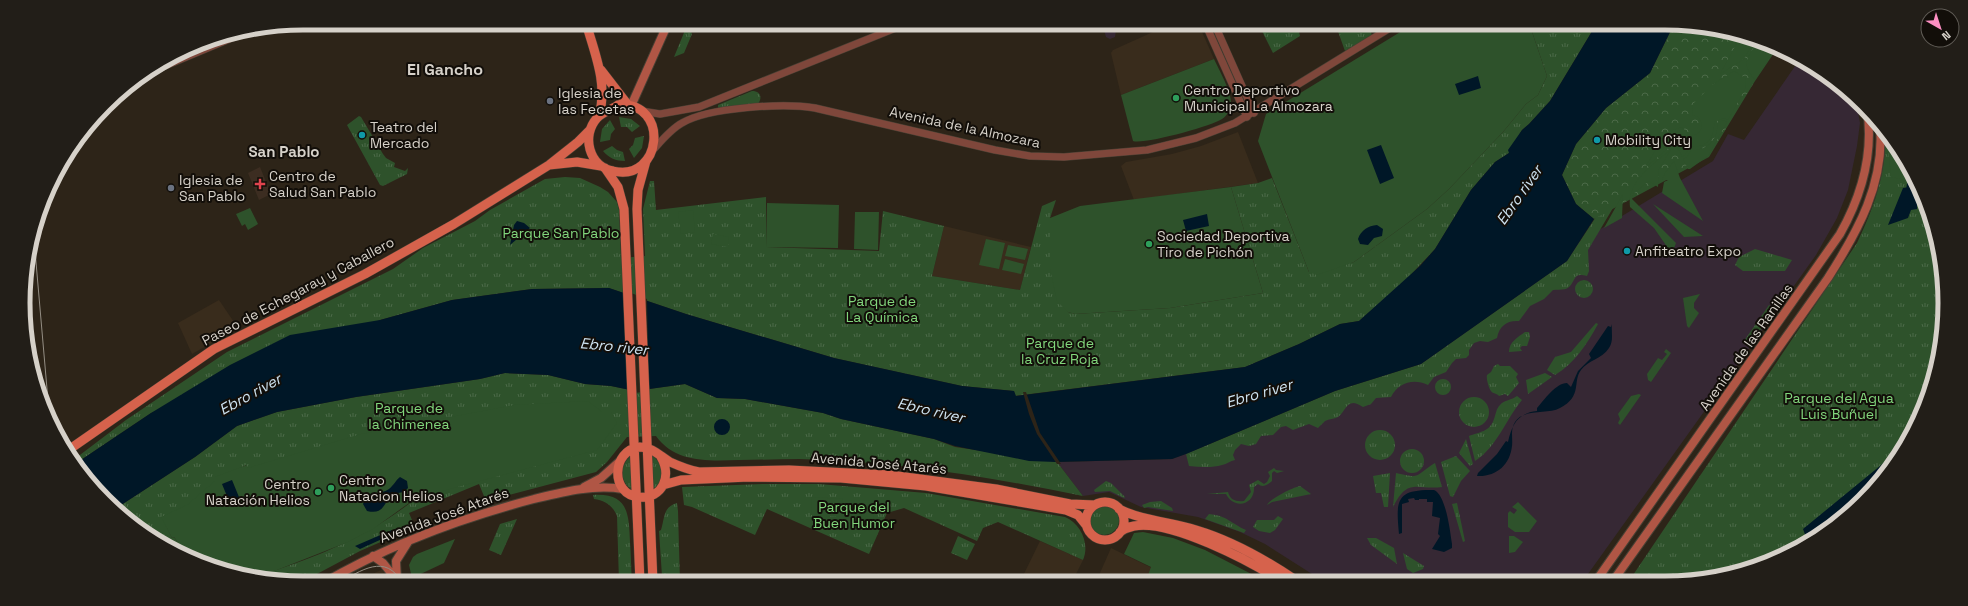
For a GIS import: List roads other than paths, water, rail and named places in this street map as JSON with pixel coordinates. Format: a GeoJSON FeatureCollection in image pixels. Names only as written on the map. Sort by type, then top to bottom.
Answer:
{"type":"FeatureCollection","features":[{"type":"Feature","properties":{"kind":"main road"},"geometry":{"type":"LineString","coordinates":[[588,30],[600,69],[603,92],[599,116],[590,130],[589,140],[591,153],[618,187],[624,209],[640,576]]}},
{"type":"Feature","properties":{"kind":"main road"},"geometry":{"type":"LineString","coordinates":[[630,105],[665,30]]}},
{"type":"Feature","properties":{"kind":"main road"},"geometry":{"type":"LineString","coordinates":[[600,69],[630,105],[641,111],[653,127],[655,137],[653,150],[646,161],[638,190],[637,209],[648,448],[652,576]]}},
{"type":"Feature","properties":{"kind":"main road"},"geometry":{"type":"LineString","coordinates":[[599,116],[618,105],[630,105]]}},
{"type":"Feature","properties":{"kind":"main road","name":"Avenida de las Ranillas"},"geometry":{"type":"LineString","coordinates":[[1600,576],[1840,234],[1857,200],[1866,172],[1869,146],[1868,120]]}},
{"type":"Feature","properties":{"kind":"main road","name":"Paseo de Echegaray y Caballero"},"geometry":{"type":"LineString","coordinates":[[72,448],[214,350],[365,274],[454,224],[549,165],[578,142],[590,130]]}},
{"type":"Feature","properties":{"kind":"main road","name":"Avenida de las Ranillas"},"geometry":{"type":"LineString","coordinates":[[1617,576],[1824,284],[1851,241],[1860,225],[1877,177],[1881,148],[1880,135]]}},
{"type":"Feature","properties":{"kind":"main road"},"geometry":{"type":"LineString","coordinates":[[603,167],[618,172],[626,172],[634,169],[646,161]]}},
{"type":"Feature","properties":{"kind":"main road","name":"Paseo de Echegaray y Caballero"},"geometry":{"type":"LineString","coordinates":[[549,165],[577,162],[603,167]]}},
{"type":"Feature","properties":{"kind":"main road"},"geometry":{"type":"LineString","coordinates":[[635,449],[648,448]]}},
{"type":"Feature","properties":{"kind":"main road","name":"Avenida José Atarés"},"geometry":{"type":"LineString","coordinates":[[648,448],[662,457],[685,468],[699,472],[789,470],[890,475],[996,489],[1070,504],[1095,505]]}},
{"type":"Feature","properties":{"kind":"main road","name":"Avenida José Atarés"},"geometry":{"type":"LineString","coordinates":[[579,489],[601,478],[627,453],[635,449]]}},
{"type":"Feature","properties":{"kind":"main road"},"geometry":{"type":"LineString","coordinates":[[662,457],[667,471],[663,485]]}},
{"type":"Feature","properties":{"kind":"main road"},"geometry":{"type":"LineString","coordinates":[[619,462],[617,473],[619,483],[623,489]]}},
{"type":"Feature","properties":{"kind":"main road","name":"Avenida José Atarés"},"geometry":{"type":"LineString","coordinates":[[649,496],[657,492],[663,485],[681,480],[772,477],[841,478],[896,483],[1066,510],[1078,515],[1086,525]]}},
{"type":"Feature","properties":{"kind":"main road","name":"Avenida José Atarés"},"geometry":{"type":"LineString","coordinates":[[335,576],[373,556],[408,541],[515,504],[579,489],[608,487],[623,489],[637,497]]}},
{"type":"Feature","properties":{"kind":"main road"},"geometry":{"type":"LineString","coordinates":[[637,497],[649,496]]}},
{"type":"Feature","properties":{"kind":"main road"},"geometry":{"type":"LineString","coordinates":[[1273,576],[1261,568],[1227,551],[1183,534],[1142,525],[1132,526],[1110,539],[1101,539],[1090,533],[1086,525],[1088,514],[1095,505],[1108,502],[1119,509],[1139,516],[1196,530],[1224,540],[1256,556],[1289,576]]}},
{"type":"Feature","properties":{"kind":"main road"},"geometry":{"type":"LineString","coordinates":[[1119,509],[1123,520],[1120,532]]}},
{"type":"Feature","properties":{"kind":"main road"},"geometry":{"type":"LineString","coordinates":[[397,576],[396,561],[408,541]]}},
{"type":"Feature","properties":{"kind":"main road"},"geometry":{"type":"LineString","coordinates":[[373,556],[386,566],[393,576]]}},
{"type":"Feature","properties":{"kind":"street"},"geometry":{"type":"LineString","coordinates":[[641,111],[660,114],[699,107],[891,30]]}},
{"type":"Feature","properties":{"kind":"street"},"geometry":{"type":"LineString","coordinates":[[1208,30],[1247,117]]}},
{"type":"Feature","properties":{"kind":"street"},"geometry":{"type":"LineString","coordinates":[[1217,30],[1254,113]]}},
{"type":"Feature","properties":{"kind":"street","name":"Avenida de la Almozara"},"geometry":{"type":"LineString","coordinates":[[653,150],[677,126],[696,116],[714,112],[781,106],[815,108],[995,150],[1030,156],[1054,157],[1130,152],[1167,146],[1215,132],[1247,117],[1387,30]]}},
{"type":"Feature","properties":{"kind":"street"},"geometry":{"type":"LineString","coordinates":[[177,61],[223,42]]}},
{"type":"Feature","properties":{"kind":"water","name":"Ebro river"},"geometry":{"type":"Polygon","coordinates":[[[1593,30],[1671,30],[1650,73],[1606,108],[1576,144],[1562,175],[1576,204],[1594,219],[1567,261],[1421,364],[1335,391],[1172,459],[1056,462],[1029,461],[955,446],[934,439],[841,419],[823,413],[745,399],[717,398],[685,384],[635,391],[611,386],[585,384],[548,375],[505,373],[480,379],[356,397],[277,412],[237,426],[195,457],[120,506],[98,483],[80,461],[151,413],[230,365],[290,335],[380,320],[452,300],[532,289],[609,288],[686,314],[834,358],[962,386],[1014,391],[1016,396],[1245,367],[1299,344],[1340,324],[1359,321],[1420,266],[1435,249],[1471,190],[1495,162],[1509,153],[1508,150],[1522,130],[1550,101],[1593,30]]]}},
{"type":"Feature","properties":{"kind":"water"},"geometry":{"type":"Polygon","coordinates":[[[1478,76],[1481,88],[1459,95],[1455,84],[1478,76]]]}},
{"type":"Feature","properties":{"kind":"water"},"geometry":{"type":"Polygon","coordinates":[[[1381,145],[1394,178],[1380,184],[1367,150],[1381,145]]]}},
{"type":"Feature","properties":{"kind":"water"},"geometry":{"type":"Polygon","coordinates":[[[1909,187],[1913,190],[1917,199],[1917,209],[1911,210],[1908,218],[1888,225],[1903,188],[1909,187]]]}},
{"type":"Feature","properties":{"kind":"water"},"geometry":{"type":"Polygon","coordinates":[[[1207,214],[1209,226],[1186,231],[1183,220],[1207,214]]]}},
{"type":"Feature","properties":{"kind":"water"},"geometry":{"type":"Polygon","coordinates":[[[517,221],[524,223],[530,228],[510,245],[514,225],[517,221]]]}},
{"type":"Feature","properties":{"kind":"water"},"geometry":{"type":"Polygon","coordinates":[[[1377,225],[1383,229],[1382,236],[1374,238],[1368,245],[1360,244],[1358,239],[1363,231],[1368,227],[1377,225]]]}},
{"type":"Feature","properties":{"kind":"water"},"geometry":{"type":"Polygon","coordinates":[[[1929,233],[1933,248],[1928,234],[1929,233]]]}},
{"type":"Feature","properties":{"kind":"water"},"geometry":{"type":"Polygon","coordinates":[[[1612,324],[1611,345],[1603,355],[1587,364],[1581,370],[1578,375],[1576,389],[1572,399],[1555,410],[1530,413],[1522,416],[1530,412],[1537,411],[1537,408],[1550,392],[1559,386],[1567,383],[1571,387],[1578,371],[1591,358],[1589,354],[1608,326],[1611,327],[1612,324]]]}},
{"type":"Feature","properties":{"kind":"water"},"geometry":{"type":"Polygon","coordinates":[[[719,419],[725,419],[730,424],[728,433],[725,435],[719,435],[714,430],[714,424],[719,419]]]}},
{"type":"Feature","properties":{"kind":"water"},"geometry":{"type":"Polygon","coordinates":[[[1513,427],[1511,453],[1505,464],[1496,472],[1484,476],[1477,476],[1478,473],[1497,454],[1506,441],[1508,442],[1513,427]]]}},
{"type":"Feature","properties":{"kind":"water"},"geometry":{"type":"Polygon","coordinates":[[[1890,458],[1858,496],[1831,520],[1806,537],[1803,529],[1890,458]]]}},
{"type":"Feature","properties":{"kind":"water"},"geometry":{"type":"Polygon","coordinates":[[[400,477],[407,481],[408,488],[404,492],[392,494],[380,510],[373,512],[367,511],[363,504],[365,500],[368,497],[386,491],[400,477]]]}},
{"type":"Feature","properties":{"kind":"water"},"geometry":{"type":"Polygon","coordinates":[[[232,480],[241,502],[231,506],[222,484],[232,480]]]}},
{"type":"Feature","properties":{"kind":"water"},"geometry":{"type":"Polygon","coordinates":[[[1434,490],[1442,499],[1447,514],[1450,531],[1452,548],[1444,552],[1432,549],[1440,536],[1438,534],[1440,518],[1432,516],[1433,502],[1427,502],[1427,499],[1408,499],[1409,502],[1402,504],[1402,533],[1399,534],[1398,505],[1401,499],[1405,495],[1412,492],[1434,490]]]}},
{"type":"Feature","properties":{"kind":"water"},"geometry":{"type":"Polygon","coordinates":[[[392,530],[393,534],[360,549],[355,546],[392,530]]]}},
{"type":"Feature","properties":{"kind":"waterway"},"geometry":{"type":"LineString","coordinates":[[1909,187],[1910,182]]}},
{"type":"Feature","properties":{"kind":"tram line"},"geometry":{"type":"LineString","coordinates":[[35,250],[48,400]]}},
{"type":"Feature","properties":{"kind":"tram line"},"geometry":{"type":"LineString","coordinates":[[351,576],[372,567],[381,566],[388,568],[397,576]]}},
{"type":"Feature","properties":{"kind":"place","name":"Centro Deportivo Municipal La Almozara"},"geometry":{"type":"Point","coordinates":[1176,98]}},
{"type":"Feature","properties":{"kind":"place","name":"Iglesia de las Fecetas"},"geometry":{"type":"Point","coordinates":[550,101]}},
{"type":"Feature","properties":{"kind":"place","name":"Teatro del Mercado"},"geometry":{"type":"Point","coordinates":[362,135]}},
{"type":"Feature","properties":{"kind":"place","name":"Mobility City"},"geometry":{"type":"Point","coordinates":[1597,140]}},
{"type":"Feature","properties":{"kind":"place","name":"Centro de Salud San Pablo"},"geometry":{"type":"Point","coordinates":[260,184]}},
{"type":"Feature","properties":{"kind":"place","name":"Iglesia de San Pablo"},"geometry":{"type":"Point","coordinates":[171,188]}},
{"type":"Feature","properties":{"kind":"place","name":"Sociedad Deportiva Tiro de Pichón"},"geometry":{"type":"Point","coordinates":[1149,244]}},
{"type":"Feature","properties":{"kind":"place","name":"Anfiteatro Expo"},"geometry":{"type":"Point","coordinates":[1627,251]}},
{"type":"Feature","properties":{"kind":"place","name":"Centro Natacion Helios"},"geometry":{"type":"Point","coordinates":[331,488]}},
{"type":"Feature","properties":{"kind":"place","name":"Centro Natación Helios"},"geometry":{"type":"Point","coordinates":[318,492]}},
{"type":"Feature","properties":{"kind":"district","name":"El Gancho"},"geometry":{"type":"Point","coordinates":[445,69]}},
{"type":"Feature","properties":{"kind":"district","name":"San Pablo"},"geometry":{"type":"Point","coordinates":[284,151]}},
{"type":"Feature","properties":{"kind":"park label","name":"Parque San Pablo"},"geometry":{"type":"Point","coordinates":[561,233]}},
{"type":"Feature","properties":{"kind":"park label","name":"Parque de La Química"},"geometry":{"type":"Point","coordinates":[882,310]}},
{"type":"Feature","properties":{"kind":"park label","name":"Parque de la Cruz Roja"},"geometry":{"type":"Point","coordinates":[1060,352]}},
{"type":"Feature","properties":{"kind":"park label","name":"Parque del Agua Luis Buñuel"},"geometry":{"type":"Point","coordinates":[1839,406]}},
{"type":"Feature","properties":{"kind":"park label","name":"Parque de la Chimenea"},"geometry":{"type":"Point","coordinates":[409,416]}},
{"type":"Feature","properties":{"kind":"park label","name":"Parque del Buen Humor"},"geometry":{"type":"Point","coordinates":[854,516]}}]}
